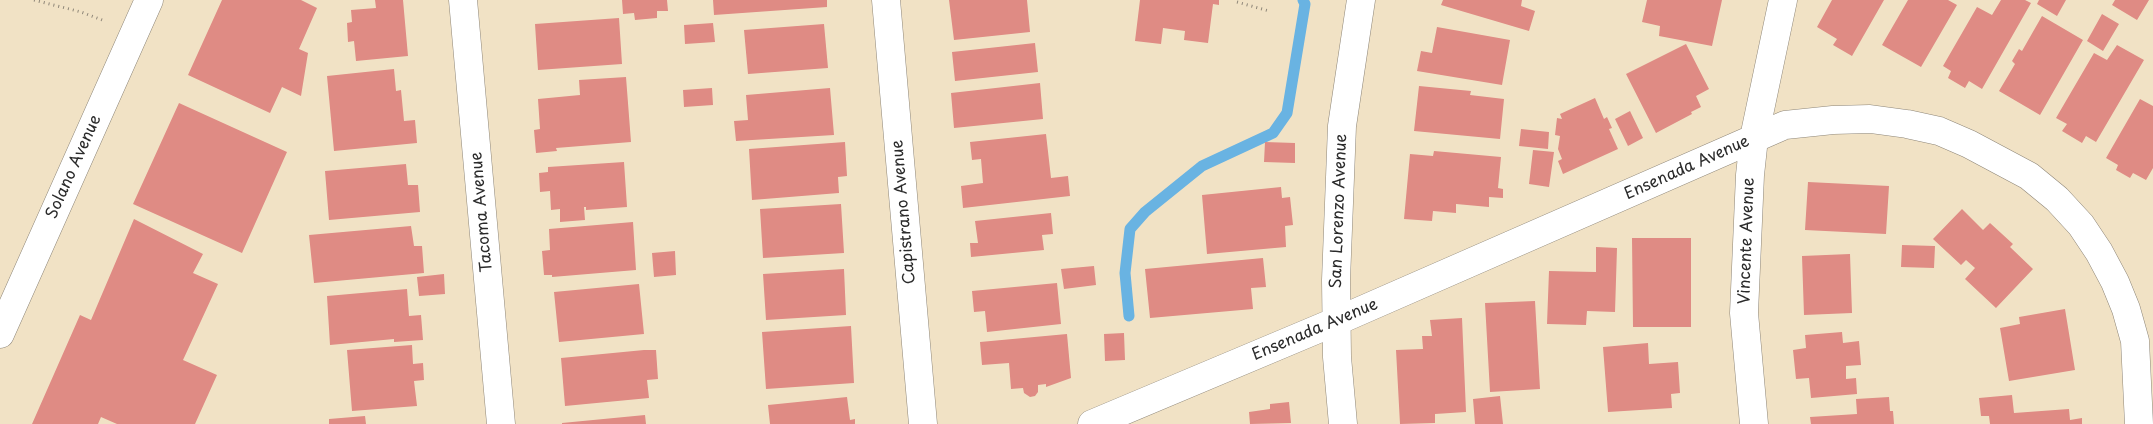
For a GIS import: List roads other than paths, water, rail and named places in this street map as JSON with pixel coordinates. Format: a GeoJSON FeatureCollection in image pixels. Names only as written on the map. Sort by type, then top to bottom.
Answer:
{"type":"FeatureCollection","features":[{"type":"Feature","properties":{"kind":"street","name":"Solano Avenue"},"geometry":{"type":"LineString","coordinates":[[0,334],[149,0]]}},
{"type":"Feature","properties":{"kind":"street","name":"Tacoma Avenue"},"geometry":{"type":"LineString","coordinates":[[464,0],[501,424]]}},
{"type":"Feature","properties":{"kind":"street","name":"Capistrano Avenue"},"geometry":{"type":"LineString","coordinates":[[886,0],[923,424]]}},
{"type":"Feature","properties":{"kind":"street","name":"San Lorenzo Avenue"},"geometry":{"type":"LineString","coordinates":[[1343,424],[1337,357],[1342,126],[1361,0]]}},
{"type":"Feature","properties":{"kind":"street","name":"Vincente Avenue"},"geometry":{"type":"LineString","coordinates":[[1754,424],[1744,313],[1750,175],[1754,138],[1783,0]]}},
{"type":"Feature","properties":{"kind":"street","name":"Ensenada Avenue"},"geometry":{"type":"LineString","coordinates":[[1092,424],[1337,321],[1785,125],[1832,120],[1870,119],[1939,131],[1969,144],[2029,176],[2057,199],[2081,225],[2100,252],[2126,309],[2135,341],[2140,424]]}},
{"type":"Feature","properties":{"kind":"waterway"},"geometry":{"type":"LineString","coordinates":[[1129,316],[1125,273],[1130,229],[1145,212],[1202,166],[1273,133],[1287,113],[1305,4],[1303,0]]}}]}
